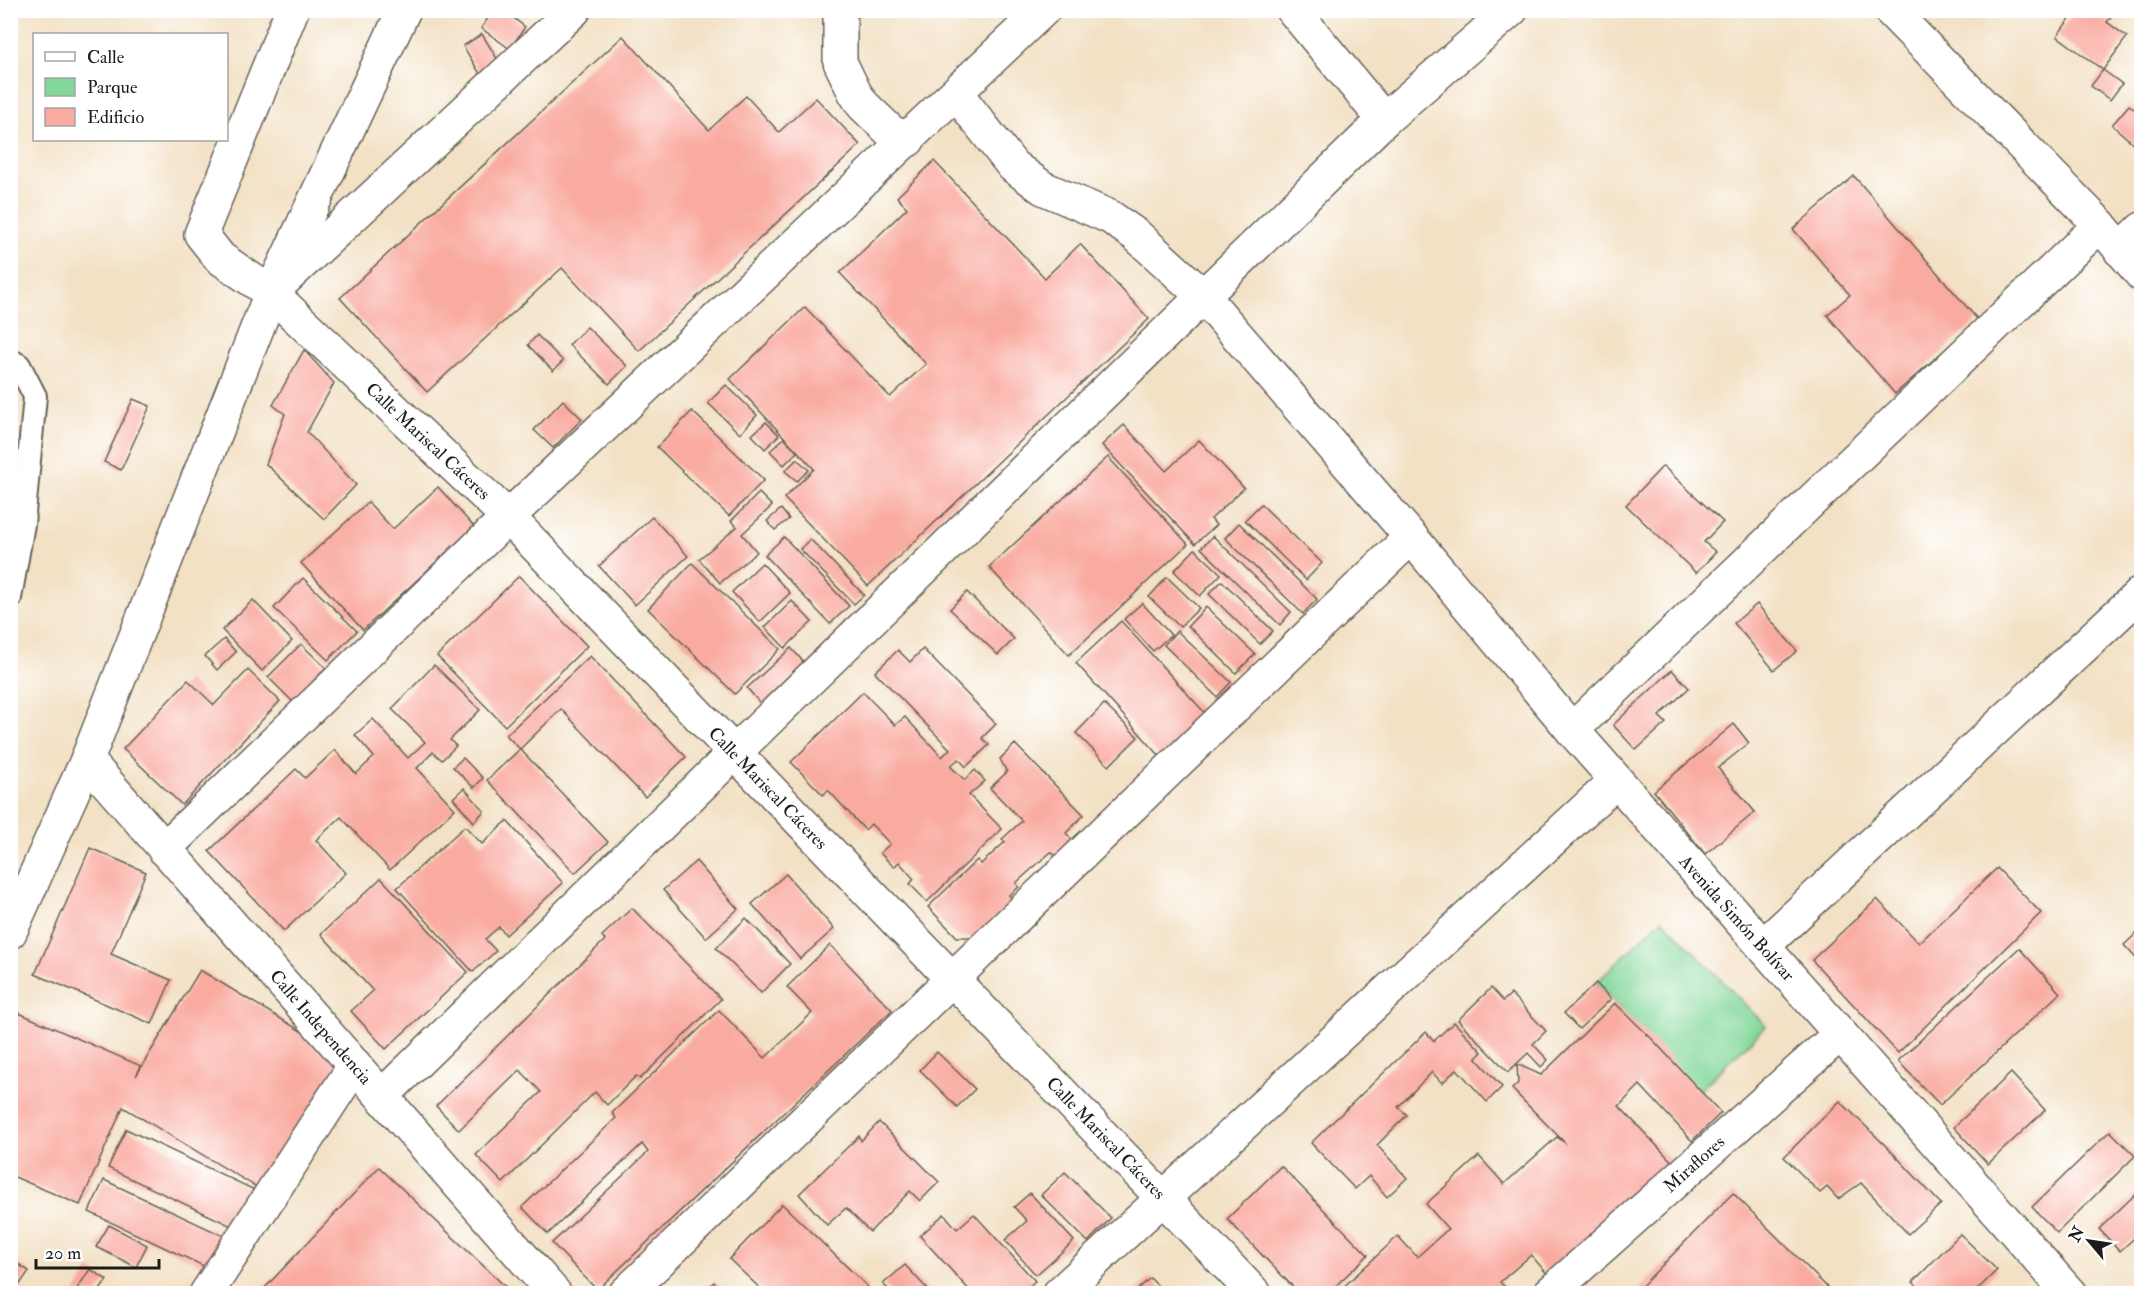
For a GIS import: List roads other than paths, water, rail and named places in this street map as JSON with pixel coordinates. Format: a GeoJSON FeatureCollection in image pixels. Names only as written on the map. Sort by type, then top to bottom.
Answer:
{"type":"FeatureCollection","features":[{"type":"Feature","properties":{"kind":"street","name":"Calle Mariscal Cáceres"},"geometry":{"type":"LineString","coordinates":[[292,10],[201,234],[220,258],[260,286],[508,518],[1256,1293]]}},
{"type":"Feature","properties":{"kind":"street"},"geometry":{"type":"LineString","coordinates":[[10,932],[87,760],[260,286],[404,10]]}},
{"type":"Feature","properties":{"kind":"street"},"geometry":{"type":"LineString","coordinates":[[260,286],[574,10]]}},
{"type":"Feature","properties":{"kind":"street"},"geometry":{"type":"LineString","coordinates":[[840,10],[840,62],[855,93],[863,105],[890,131],[908,140]]}},
{"type":"Feature","properties":{"kind":"street"},"geometry":{"type":"LineString","coordinates":[[164,849],[508,518],[1043,10]]}},
{"type":"Feature","properties":{"kind":"street"},"geometry":{"type":"LineString","coordinates":[[1293,10],[1384,120]]}},
{"type":"Feature","properties":{"kind":"street"},"geometry":{"type":"LineString","coordinates":[[382,1096],[1384,120],[1511,10]]}},
{"type":"Feature","properties":{"kind":"street"},"geometry":{"type":"LineString","coordinates":[[1890,10],[2100,225],[2131,239],[2142,275]]}},
{"type":"Feature","properties":{"kind":"street","name":"Avenida Simón Bolívar"},"geometry":{"type":"LineString","coordinates":[[956,93],[1013,166],[1044,188],[1110,217],[1136,235],[1204,297],[1411,537],[1616,781],[2070,1293]]}},
{"type":"Feature","properties":{"kind":"street"},"geometry":{"type":"LineString","coordinates":[[1572,730],[2100,225]]}},
{"type":"Feature","properties":{"kind":"street"},"geometry":{"type":"LineString","coordinates":[[625,1293],[1411,537]]}},
{"type":"Feature","properties":{"kind":"street"},"geometry":{"type":"LineString","coordinates":[[1762,946],[2142,592]]}},
{"type":"Feature","properties":{"kind":"street","name":"Calle Independencia"},"geometry":{"type":"LineString","coordinates":[[87,760],[555,1293]]}},
{"type":"Feature","properties":{"kind":"street"},"geometry":{"type":"LineString","coordinates":[[1059,1293],[1616,781]]}},
{"type":"Feature","properties":{"kind":"street","name":"Miraflores"},"geometry":{"type":"LineString","coordinates":[[1549,1293],[1840,1034]]}},
{"type":"Feature","properties":{"kind":"street"},"geometry":{"type":"LineString","coordinates":[[206,1293],[355,1065]]}},
{"type":"Feature","properties":{"kind":"lane"},"geometry":{"type":"LineString","coordinates":[[10,360],[19,365],[35,396],[22,524],[10,598]]}}]}
